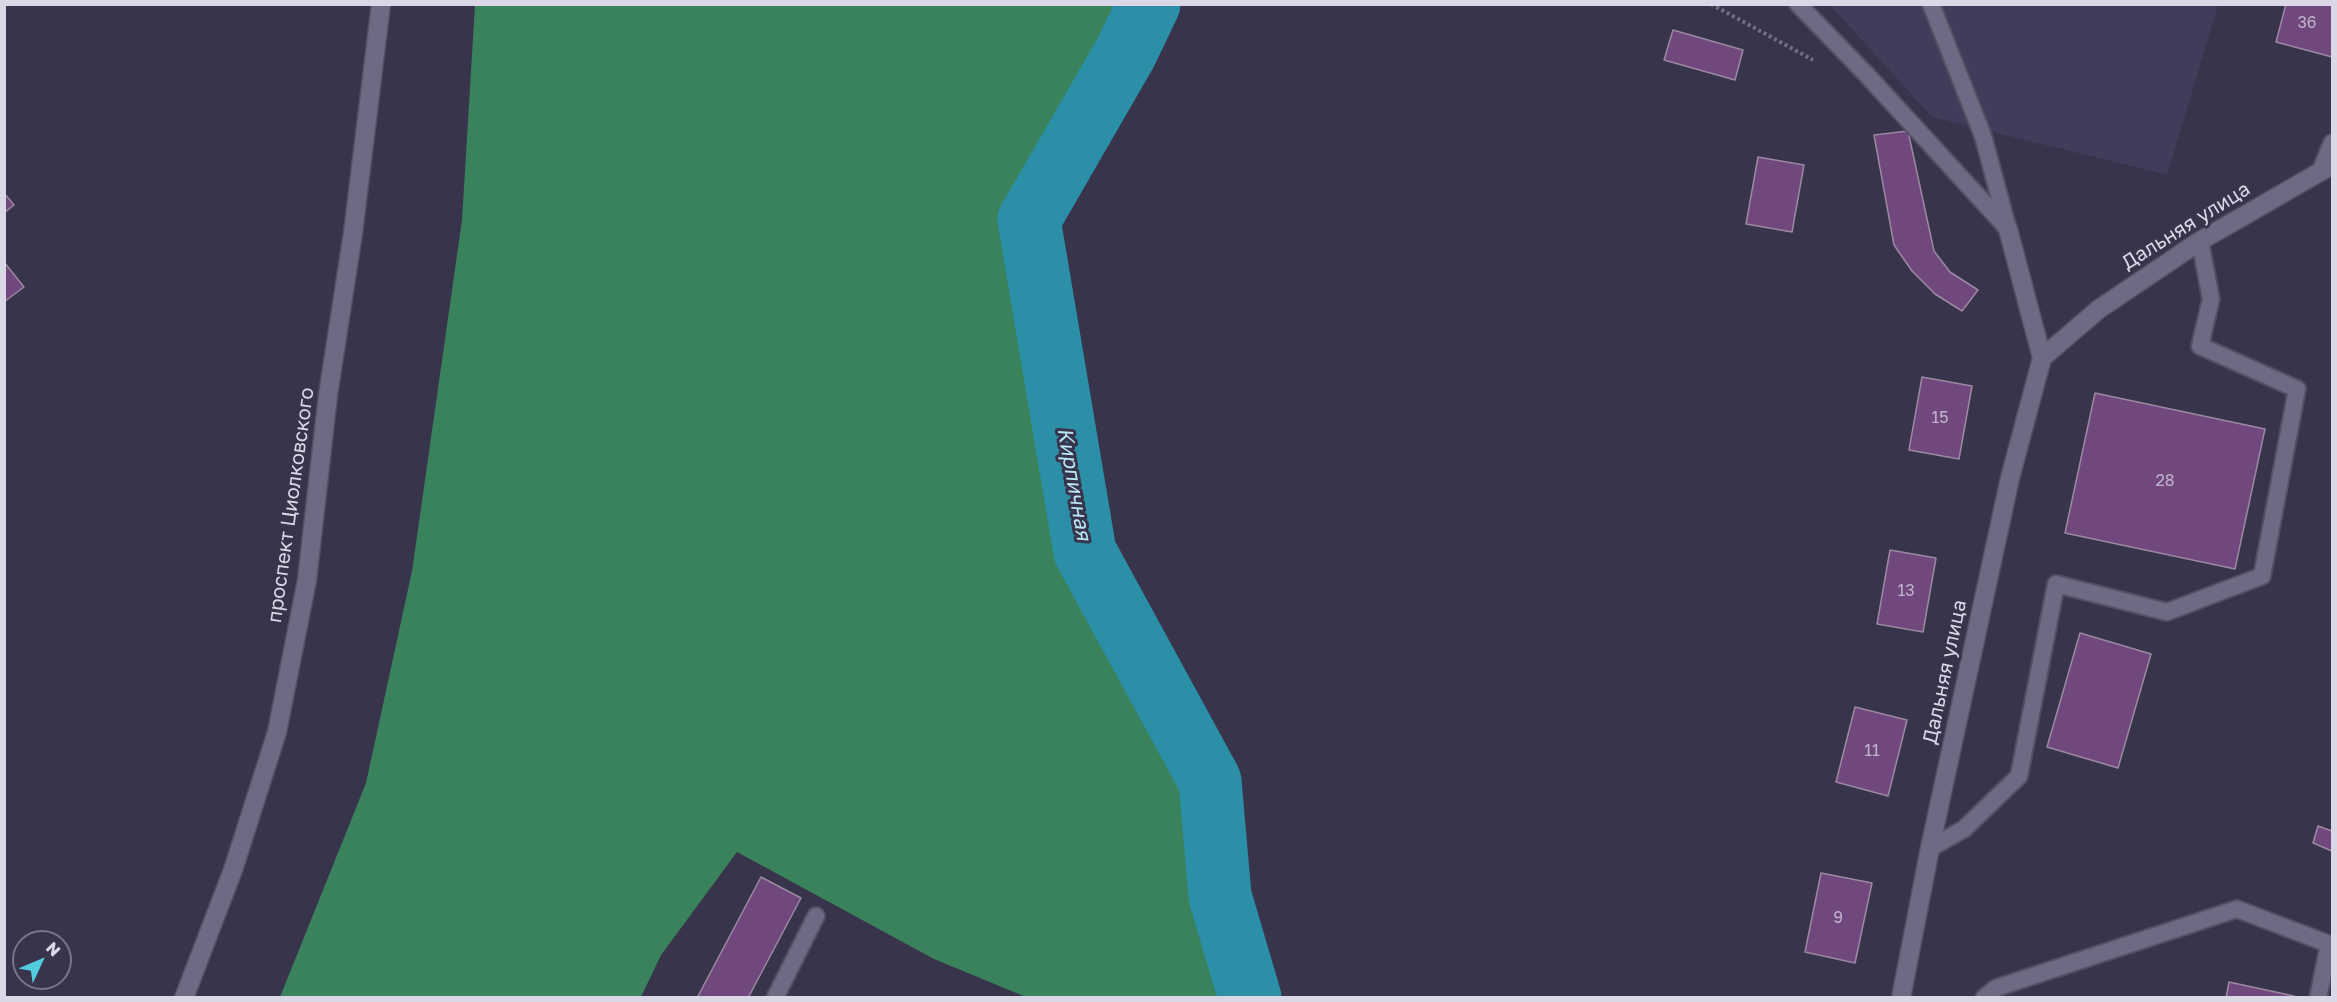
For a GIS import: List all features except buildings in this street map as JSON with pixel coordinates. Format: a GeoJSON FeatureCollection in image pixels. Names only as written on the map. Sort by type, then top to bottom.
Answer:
{"type":"FeatureCollection","features":[{"type":"Feature","properties":{"kind":"street","name":"проспект Циолковского"},"geometry":{"type":"LineString","coordinates":[[184,998],[233,870],[277,732],[307,580],[328,395],[353,233],[381,4]]}},
{"type":"Feature","properties":{"kind":"street","name":"Дальняя улица"},"geometry":{"type":"LineString","coordinates":[[2042,358],[2099,309],[2200,241],[2326,168]]}},
{"type":"Feature","properties":{"kind":"street","name":"Дальняя улица"},"geometry":{"type":"LineString","coordinates":[[1901,998],[1929,848],[2010,478],[2042,358],[2008,229]]}},
{"type":"Feature","properties":{"kind":"lane"},"geometry":{"type":"LineString","coordinates":[[1798,4],[1866,74],[2008,229]]}},
{"type":"Feature","properties":{"kind":"lane"},"geometry":{"type":"LineString","coordinates":[[1931,4],[1983,136],[2008,229]]}},
{"type":"Feature","properties":{"kind":"lane"},"geometry":{"type":"LineString","coordinates":[[2326,168],[2332,143]]}},
{"type":"Feature","properties":{"kind":"lane"},"geometry":{"type":"LineString","coordinates":[[1929,848],[1964,829],[2019,776],[2056,584],[2168,612],[2262,576],[2297,389],[2200,346],[2211,299],[2200,241]]}},
{"type":"Feature","properties":{"kind":"lane"},"geometry":{"type":"LineString","coordinates":[[1984,998],[1996,988],[2237,909],[2329,944],[2318,998]]}},
{"type":"Feature","properties":{"kind":"lane"},"geometry":{"type":"LineString","coordinates":[[775,998],[816,916]]}},
{"type":"Feature","properties":{"kind":"path"},"geometry":{"type":"LineString","coordinates":[[1711,4],[1822,65]]}},
{"type":"Feature","properties":{"kind":"shaded area"},"geometry":{"type":"Polygon","coordinates":[[[1830,5],[2218,5],[2167,175],[1932,117],[1830,5]]]}},
{"type":"Feature","properties":{"kind":"green space"},"geometry":{"type":"Polygon","coordinates":[[[475,5],[1137,5],[1013,253],[1090,614],[1205,809],[1246,997],[1026,997],[934,959],[737,852],[661,955],[641,997],[280,997],[366,783],[412,571],[462,220],[475,5]]]}},
{"type":"Feature","properties":{"kind":"waterway","name":"Кирпичная"},"geometry":{"type":"LineString","coordinates":[[1149,4],[1126,52],[1029,220],[1085,552],[1210,781],[1220,896],[1250,998]]}}]}
